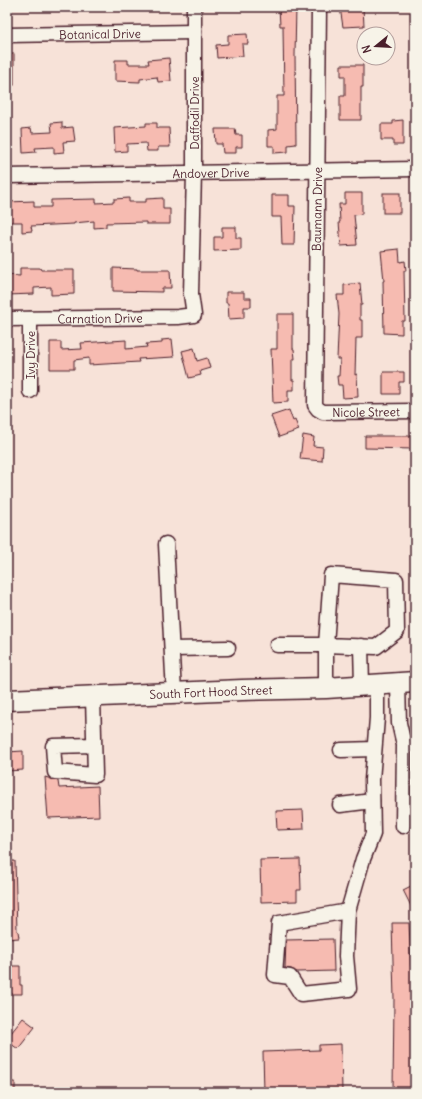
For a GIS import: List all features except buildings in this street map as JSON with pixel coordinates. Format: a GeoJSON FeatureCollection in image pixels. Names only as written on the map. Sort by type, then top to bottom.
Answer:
{"type":"FeatureCollection","features":[{"type":"Feature","properties":{"kind":"highway","name":"South Fort Hood Street"},"geometry":{"type":"LineString","coordinates":[[7,700],[326,688],[407,683]]}},
{"type":"Feature","properties":{"kind":"street","name":"Daffodil Drive"},"geometry":{"type":"LineString","coordinates":[[194,7],[194,173],[191,294],[194,315]]}},
{"type":"Feature","properties":{"kind":"street","name":"Baumann Drive"},"geometry":{"type":"LineString","coordinates":[[318,409],[315,405],[319,7]]}},
{"type":"Feature","properties":{"kind":"street","name":"Botanical Drive"},"geometry":{"type":"LineString","coordinates":[[7,35],[194,32]]}},
{"type":"Feature","properties":{"kind":"street","name":"Andover Drive"},"geometry":{"type":"LineString","coordinates":[[7,176],[415,169]]}},
{"type":"Feature","properties":{"kind":"street","name":"Carnation Drive"},"geometry":{"type":"LineString","coordinates":[[7,319],[194,315]]}},
{"type":"Feature","properties":{"kind":"street","name":"Ivy Drive"},"geometry":{"type":"LineString","coordinates":[[30,318],[30,391]]}},
{"type":"Feature","properties":{"kind":"street","name":"Nicole Street"},"geometry":{"type":"LineString","coordinates":[[318,409],[323,412],[415,411]]}},
{"type":"Feature","properties":{"kind":"street"},"geometry":{"type":"LineString","coordinates":[[166,544],[174,693]]}},
{"type":"Feature","properties":{"kind":"street"},"geometry":{"type":"LineString","coordinates":[[278,645],[326,645],[376,647],[397,631],[396,580],[331,575],[326,645],[326,688]]}},
{"type":"Feature","properties":{"kind":"street"},"geometry":{"type":"LineString","coordinates":[[348,911],[279,923],[275,975],[290,977],[301,994],[349,988],[346,956],[348,911],[363,859],[373,834],[372,780],[377,718],[361,646]]}},
{"type":"Feature","properties":{"kind":"street"},"geometry":{"type":"LineString","coordinates":[[172,649],[228,648]]}},
{"type":"Feature","properties":{"kind":"street"},"geometry":{"type":"LineString","coordinates":[[403,826],[404,745],[399,723],[407,683]]}},
{"type":"Feature","properties":{"kind":"street"},"geometry":{"type":"LineString","coordinates":[[93,696],[94,745]]}},
{"type":"Feature","properties":{"kind":"street"},"geometry":{"type":"LineString","coordinates":[[341,750],[374,749]]}},
{"type":"Feature","properties":{"kind":"street"},"geometry":{"type":"LineString","coordinates":[[340,805],[372,801]]}}]}
